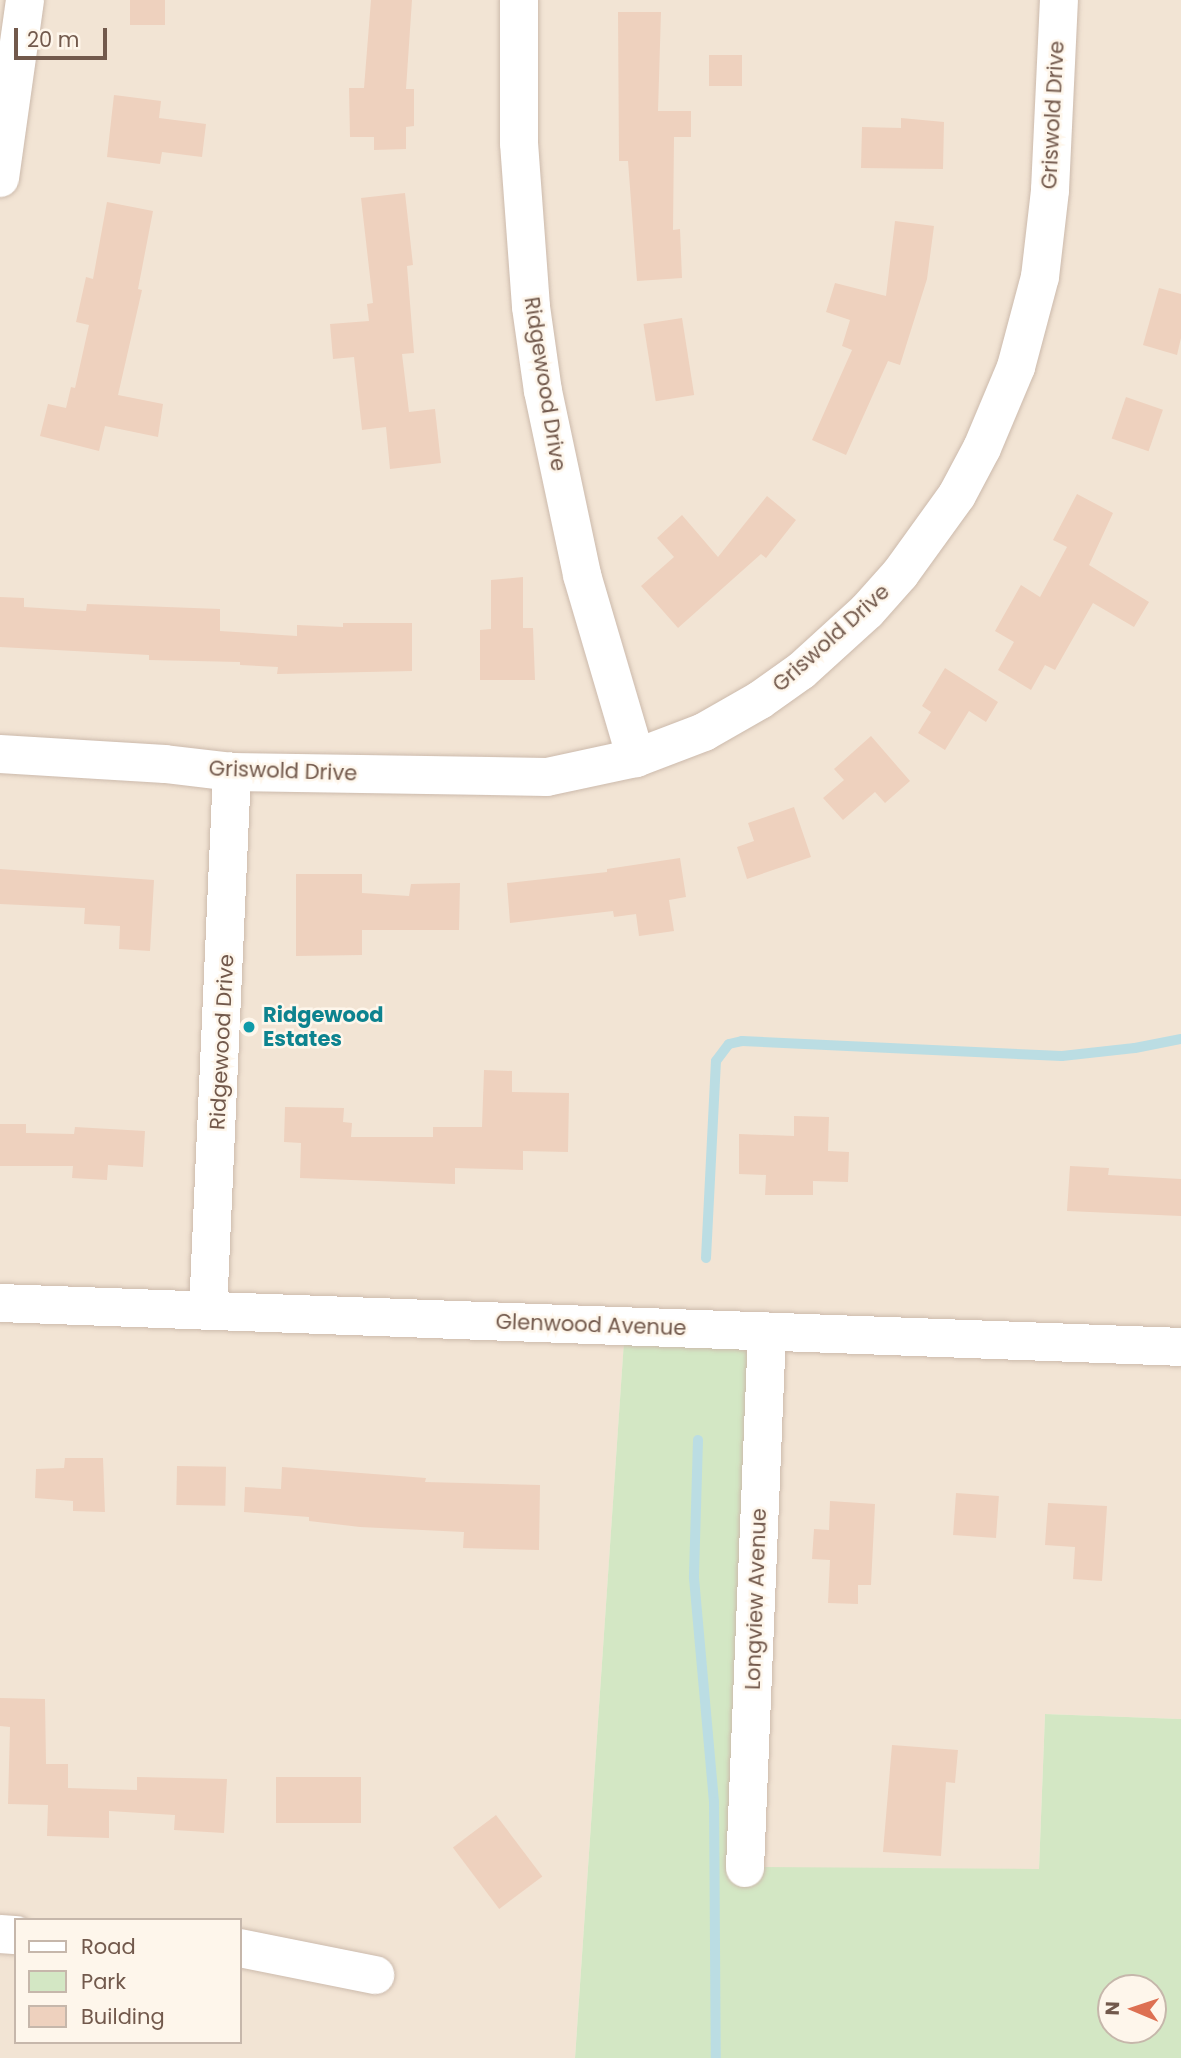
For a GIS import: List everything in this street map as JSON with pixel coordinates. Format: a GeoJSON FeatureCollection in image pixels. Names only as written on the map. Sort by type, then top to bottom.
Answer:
{"type":"FeatureCollection","features":[{"type":"Feature","properties":{"kind":"street"},"geometry":{"type":"LineString","coordinates":[[0,178],[25,0]]}},
{"type":"Feature","properties":{"kind":"street","name":"Ridgewood Drive"},"geometry":{"type":"LineString","coordinates":[[519,0],[519,143],[524,226],[543,391],[582,575],[636,758]]}},
{"type":"Feature","properties":{"kind":"street","name":"Griswold Drive"},"geometry":{"type":"LineString","coordinates":[[0,754],[165,764],[232,772],[291,771],[459,778],[547,777],[636,758],[722,723],[801,671],[867,611],[901,574],[957,495],[982,448],[1016,367],[1040,277],[1050,190],[1059,0]]}},
{"type":"Feature","properties":{"kind":"street","name":"Ridgewood Drive"},"geometry":{"type":"LineString","coordinates":[[208,1311],[232,772]]}},
{"type":"Feature","properties":{"kind":"street","name":"Glenwood Avenue"},"geometry":{"type":"LineString","coordinates":[[0,1303],[1181,1347]]}},
{"type":"Feature","properties":{"kind":"street","name":"Longview Avenue"},"geometry":{"type":"LineString","coordinates":[[745,1868],[767,1331]]}},
{"type":"Feature","properties":{"kind":"street"},"geometry":{"type":"LineString","coordinates":[[242,1948],[375,1975]]}},
{"type":"Feature","properties":{"kind":"shaded area"},"geometry":{"type":"Polygon","coordinates":[[[0,0],[1181,0],[1181,1719],[1045,1714],[1039,1869],[745,1868],[625,1327],[575,2058],[0,2058],[0,0]]]}},
{"type":"Feature","properties":{"kind":"green space"},"geometry":{"type":"Polygon","coordinates":[[[625,1326],[767,1331],[745,1867],[1039,1869],[1045,1714],[1181,1719],[1181,2058],[575,2058],[625,1326]]]}},
{"type":"Feature","properties":{"kind":"building"},"geometry":{"type":"Polygon","coordinates":[[[130,0],[165,0],[165,25],[130,25],[130,0]]]}},
{"type":"Feature","properties":{"kind":"building"},"geometry":{"type":"Polygon","coordinates":[[[371,0],[412,0],[406,89],[414,89],[414,126],[406,127],[406,149],[374,150],[374,137],[350,137],[349,88],[364,88],[371,0]]]}},
{"type":"Feature","properties":{"kind":"building"},"geometry":{"type":"Polygon","coordinates":[[[618,12],[661,12],[658,111],[691,111],[691,137],[674,137],[673,230],[680,229],[682,278],[637,281],[628,161],[619,161],[618,12]]]}},
{"type":"Feature","properties":{"kind":"building"},"geometry":{"type":"Polygon","coordinates":[[[709,55],[742,55],[742,86],[709,86],[709,55]]]}},
{"type":"Feature","properties":{"kind":"building"},"geometry":{"type":"Polygon","coordinates":[[[114,95],[161,101],[159,118],[206,124],[202,157],[162,152],[160,164],[107,157],[114,95]]]}},
{"type":"Feature","properties":{"kind":"building"},"geometry":{"type":"Polygon","coordinates":[[[901,118],[944,122],[943,169],[861,168],[862,127],[901,128],[901,118]]]}},
{"type":"Feature","properties":{"kind":"building"},"geometry":{"type":"Polygon","coordinates":[[[405,193],[413,265],[407,266],[414,353],[402,354],[409,412],[435,409],[441,463],[390,469],[386,427],[362,430],[354,357],[333,359],[330,324],[369,321],[367,304],[373,303],[361,198],[405,193]]]}},
{"type":"Feature","properties":{"kind":"building"},"geometry":{"type":"Polygon","coordinates":[[[107,202],[153,211],[138,289],[142,290],[118,395],[163,404],[158,437],[105,426],[99,451],[40,436],[48,404],[66,408],[71,387],[75,388],[89,325],[76,322],[86,277],[93,279],[107,202]]]}},
{"type":"Feature","properties":{"kind":"building"},"geometry":{"type":"Polygon","coordinates":[[[895,221],[934,226],[927,279],[900,365],[888,361],[846,455],[812,440],[852,350],[842,346],[850,320],[826,312],[835,283],[886,296],[895,221]]]}},
{"type":"Feature","properties":{"kind":"building"},"geometry":{"type":"Polygon","coordinates":[[[1159,288],[1181,294],[1181,338],[1177,355],[1143,345],[1159,288]]]}},
{"type":"Feature","properties":{"kind":"building"},"geometry":{"type":"Polygon","coordinates":[[[682,318],[694,395],[656,401],[643,324],[682,318]]]}},
{"type":"Feature","properties":{"kind":"building"},"geometry":{"type":"Polygon","coordinates":[[[1126,397],[1163,410],[1149,451],[1112,439],[1126,397]]]}},
{"type":"Feature","properties":{"kind":"building"},"geometry":{"type":"Polygon","coordinates":[[[1077,494],[1113,513],[1089,565],[1149,602],[1134,627],[1093,603],[1055,670],[1045,665],[1031,690],[998,670],[1014,642],[995,631],[1021,585],[1040,597],[1067,547],[1053,540],[1077,494]]]}},
{"type":"Feature","properties":{"kind":"building"},"geometry":{"type":"Polygon","coordinates":[[[767,496],[796,520],[766,558],[761,554],[678,628],[641,586],[674,557],[657,538],[682,515],[718,557],[767,496]]]}},
{"type":"Feature","properties":{"kind":"building"},"geometry":{"type":"Polygon","coordinates":[[[523,577],[523,628],[533,628],[535,680],[480,680],[480,630],[491,629],[491,580],[523,577]]]}},
{"type":"Feature","properties":{"kind":"building"},"geometry":{"type":"Polygon","coordinates":[[[0,597],[24,598],[24,607],[86,611],[87,604],[220,609],[220,631],[297,636],[297,625],[343,627],[343,623],[412,623],[412,671],[277,674],[278,667],[240,665],[240,662],[149,660],[149,655],[0,647],[0,597]]]}},
{"type":"Feature","properties":{"kind":"building"},"geometry":{"type":"Polygon","coordinates":[[[945,668],[998,702],[986,722],[969,711],[945,750],[918,733],[931,712],[922,706],[945,668]]]}},
{"type":"Feature","properties":{"kind":"building"},"geometry":{"type":"Polygon","coordinates":[[[871,736],[910,781],[885,803],[875,792],[843,820],[823,798],[844,780],[834,769],[871,736]]]}},
{"type":"Feature","properties":{"kind":"building"},"geometry":{"type":"Polygon","coordinates":[[[794,807],[811,857],[747,879],[737,847],[754,841],[748,823],[794,807]]]}},
{"type":"Feature","properties":{"kind":"building"},"geometry":{"type":"Polygon","coordinates":[[[680,858],[686,897],[669,900],[674,931],[639,936],[636,914],[614,917],[613,911],[510,923],[507,883],[607,872],[607,869],[680,858]]]}},
{"type":"Feature","properties":{"kind":"building"},"geometry":{"type":"Polygon","coordinates":[[[0,869],[154,880],[150,951],[119,949],[120,926],[84,924],[85,908],[0,904],[0,869]]]}},
{"type":"Feature","properties":{"kind":"building"},"geometry":{"type":"Polygon","coordinates":[[[296,874],[362,874],[362,893],[409,896],[411,884],[460,883],[459,930],[362,930],[362,955],[296,956],[296,874]]]}},
{"type":"Feature","properties":{"kind":"building"},"geometry":{"type":"Polygon","coordinates":[[[484,1070],[512,1071],[512,1092],[569,1093],[568,1152],[523,1151],[523,1170],[455,1168],[455,1184],[300,1178],[301,1143],[284,1142],[285,1107],[344,1108],[343,1122],[352,1123],[351,1137],[433,1137],[433,1127],[482,1127],[484,1070]]]}},
{"type":"Feature","properties":{"kind":"building"},"geometry":{"type":"Polygon","coordinates":[[[794,1116],[829,1117],[828,1151],[849,1152],[848,1182],[813,1181],[813,1195],[765,1195],[766,1175],[739,1174],[739,1134],[794,1136],[794,1116]]]}},
{"type":"Feature","properties":{"kind":"building"},"geometry":{"type":"Polygon","coordinates":[[[0,1124],[26,1124],[26,1133],[74,1134],[75,1127],[145,1131],[143,1167],[108,1165],[107,1180],[72,1178],[73,1166],[0,1166],[0,1124]]]}},
{"type":"Feature","properties":{"kind":"building"},"geometry":{"type":"Polygon","coordinates":[[[1070,1166],[1109,1168],[1108,1175],[1181,1179],[1181,1216],[1067,1211],[1070,1166]]]}},
{"type":"Feature","properties":{"kind":"building"},"geometry":{"type":"Polygon","coordinates":[[[65,1458],[103,1458],[105,1512],[73,1511],[73,1501],[35,1498],[36,1469],[64,1468],[65,1458]]]}},
{"type":"Feature","properties":{"kind":"building"},"geometry":{"type":"Polygon","coordinates":[[[177,1466],[226,1467],[225,1506],[176,1505],[177,1466]]]}},
{"type":"Feature","properties":{"kind":"building"},"geometry":{"type":"Polygon","coordinates":[[[282,1467],[426,1478],[425,1482],[540,1485],[539,1550],[463,1548],[464,1532],[360,1527],[309,1521],[309,1517],[244,1512],[245,1487],[281,1489],[282,1467]]]}},
{"type":"Feature","properties":{"kind":"building"},"geometry":{"type":"Polygon","coordinates":[[[956,1493],[999,1496],[996,1538],[953,1535],[956,1493]]]}},
{"type":"Feature","properties":{"kind":"building"},"geometry":{"type":"Polygon","coordinates":[[[830,1501],[875,1504],[871,1585],[858,1585],[858,1604],[828,1603],[830,1560],[812,1559],[814,1529],[829,1530],[830,1501]]]}},
{"type":"Feature","properties":{"kind":"building"},"geometry":{"type":"Polygon","coordinates":[[[1048,1503],[1107,1506],[1102,1581],[1073,1579],[1075,1547],[1045,1545],[1048,1503]]]}},
{"type":"Feature","properties":{"kind":"building"},"geometry":{"type":"Polygon","coordinates":[[[0,1698],[45,1699],[46,1764],[68,1764],[68,1788],[137,1790],[137,1777],[227,1779],[224,1833],[174,1830],[175,1815],[109,1811],[109,1838],[47,1836],[48,1805],[8,1804],[10,1727],[0,1726],[0,1698]]]}},
{"type":"Feature","properties":{"kind":"building"},"geometry":{"type":"Polygon","coordinates":[[[892,1745],[958,1750],[955,1783],[946,1782],[941,1856],[883,1852],[892,1745]]]}},
{"type":"Feature","properties":{"kind":"building"},"geometry":{"type":"Polygon","coordinates":[[[276,1777],[361,1777],[361,1823],[276,1823],[276,1777]]]}},
{"type":"Feature","properties":{"kind":"building"},"geometry":{"type":"Polygon","coordinates":[[[496,1815],[542,1876],[499,1909],[453,1847],[496,1815]]]}},
{"type":"Feature","properties":{"kind":"waterway"},"geometry":{"type":"LineString","coordinates":[[706,1258],[716,1061],[729,1044],[742,1041],[1062,1056],[1135,1048],[1181,1039]]}},
{"type":"Feature","properties":{"kind":"waterway"},"geometry":{"type":"LineString","coordinates":[[698,1440],[694,1578],[714,1802],[716,2058]]}},
{"type":"Feature","properties":{"kind":"place","name":"Ridgewood Estates"},"geometry":{"type":"Point","coordinates":[249,1027]}}]}
